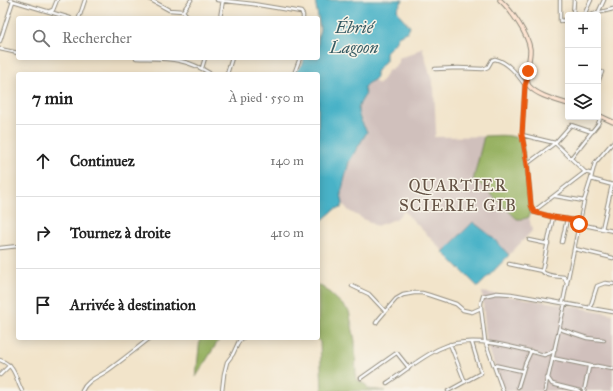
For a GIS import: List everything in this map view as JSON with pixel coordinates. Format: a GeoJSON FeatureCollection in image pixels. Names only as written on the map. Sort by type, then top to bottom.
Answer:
{"type":"FeatureCollection","features":[{"type":"Feature","properties":{"kind":"street"},"geometry":{"type":"LineString","coordinates":[[0,41],[11,0],[63,16]]}},
{"type":"Feature","properties":{"kind":"street"},"geometry":{"type":"LineString","coordinates":[[49,12],[53,10],[57,0]]}},
{"type":"Feature","properties":{"kind":"street"},"geometry":{"type":"LineString","coordinates":[[81,16],[85,0]]}},
{"type":"Feature","properties":{"kind":"street"},"geometry":{"type":"LineString","coordinates":[[151,0],[169,10],[183,11],[187,16]]}},
{"type":"Feature","properties":{"kind":"street"},"geometry":{"type":"LineString","coordinates":[[183,11],[191,0]]}},
{"type":"Feature","properties":{"kind":"street"},"geometry":{"type":"LineString","coordinates":[[217,0],[283,8],[301,12],[303,16]]}},
{"type":"Feature","properties":{"kind":"street"},"geometry":{"type":"LineString","coordinates":[[220,16],[222,0]]}},
{"type":"Feature","properties":{"kind":"street"},"geometry":{"type":"LineString","coordinates":[[500,0],[514,16],[527,39],[530,49],[522,135],[527,164],[531,205],[534,212],[613,231]]}},
{"type":"Feature","properties":{"kind":"street"},"geometry":{"type":"LineString","coordinates":[[560,0],[560,21],[565,20]]}},
{"type":"Feature","properties":{"kind":"street"},"geometry":{"type":"LineString","coordinates":[[573,12],[574,0]]}},
{"type":"Feature","properties":{"kind":"street"},"geometry":{"type":"LineString","coordinates":[[585,12],[591,0]]}},
{"type":"Feature","properties":{"kind":"street"},"geometry":{"type":"LineString","coordinates":[[598,12],[604,0]]}},
{"type":"Feature","properties":{"kind":"street"},"geometry":{"type":"LineString","coordinates":[[601,12],[613,9]]}},
{"type":"Feature","properties":{"kind":"street"},"geometry":{"type":"LineString","coordinates":[[0,49],[16,53]]}},
{"type":"Feature","properties":{"kind":"street"},"geometry":{"type":"LineString","coordinates":[[435,69],[483,69],[495,59],[504,63],[534,90],[565,103]]}},
{"type":"Feature","properties":{"kind":"street"},"geometry":{"type":"LineString","coordinates":[[182,60],[208,72]]}},
{"type":"Feature","properties":{"kind":"street"},"geometry":{"type":"LineString","coordinates":[[202,68],[204,60]]}},
{"type":"Feature","properties":{"kind":"street"},"geometry":{"type":"LineString","coordinates":[[228,72],[231,60]]}},
{"type":"Feature","properties":{"kind":"street"},"geometry":{"type":"LineString","coordinates":[[295,72],[299,60]]}},
{"type":"Feature","properties":{"kind":"street"},"geometry":{"type":"LineString","coordinates":[[601,116],[613,122]]}},
{"type":"Feature","properties":{"kind":"street"},"geometry":{"type":"LineString","coordinates":[[571,158],[598,124],[599,120]]}},
{"type":"Feature","properties":{"kind":"street"},"geometry":{"type":"LineString","coordinates":[[527,164],[555,143],[571,125],[592,132]]}},
{"type":"Feature","properties":{"kind":"street"},"geometry":{"type":"LineString","coordinates":[[522,135],[555,143],[585,172],[592,174]]}},
{"type":"Feature","properties":{"kind":"street"},"geometry":{"type":"LineString","coordinates":[[545,391],[560,329],[567,285],[584,201],[592,179],[595,163],[613,142]]}},
{"type":"Feature","properties":{"kind":"street"},"geometry":{"type":"LineString","coordinates":[[534,211],[585,172]]}},
{"type":"Feature","properties":{"kind":"street"},"geometry":{"type":"LineString","coordinates":[[592,179],[612,185],[602,229]]}},
{"type":"Feature","properties":{"kind":"street"},"geometry":{"type":"LineString","coordinates":[[554,196],[584,201]]}},
{"type":"Feature","properties":{"kind":"street"},"geometry":{"type":"LineString","coordinates":[[542,271],[553,217]]}},
{"type":"Feature","properties":{"kind":"street"},"geometry":{"type":"LineString","coordinates":[[562,242],[567,219]]}},
{"type":"Feature","properties":{"kind":"street"},"geometry":{"type":"LineString","coordinates":[[529,240],[548,244]]}},
{"type":"Feature","properties":{"kind":"street"},"geometry":{"type":"LineString","coordinates":[[0,248],[16,246]]}},
{"type":"Feature","properties":{"kind":"street"},"geometry":{"type":"LineString","coordinates":[[574,249],[613,258]]}},
{"type":"Feature","properties":{"kind":"street"},"geometry":{"type":"LineString","coordinates":[[509,264],[542,271],[544,274],[564,277],[567,285]]}},
{"type":"Feature","properties":{"kind":"street"},"geometry":{"type":"LineString","coordinates":[[590,308],[597,286],[605,283],[613,284]]}},
{"type":"Feature","properties":{"kind":"street"},"geometry":{"type":"LineString","coordinates":[[352,286],[369,294],[385,311]]}},
{"type":"Feature","properties":{"kind":"street"},"geometry":{"type":"LineString","coordinates":[[376,323],[396,299],[403,296],[422,293],[456,304],[463,310],[472,312],[481,308]]}},
{"type":"Feature","properties":{"kind":"street"},"geometry":{"type":"LineString","coordinates":[[503,391],[485,341],[481,308],[483,296],[497,293],[511,294],[613,312]]}},
{"type":"Feature","properties":{"kind":"street"},"geometry":{"type":"LineString","coordinates":[[560,329],[587,338],[604,340]]}},
{"type":"Feature","properties":{"kind":"street"},"geometry":{"type":"LineString","coordinates":[[82,391],[93,378],[105,372],[147,340]]}},
{"type":"Feature","properties":{"kind":"street"},"geometry":{"type":"LineString","coordinates":[[222,391],[227,362],[240,340]]}},
{"type":"Feature","properties":{"kind":"street"},"geometry":{"type":"LineString","coordinates":[[387,383],[437,350],[450,344],[485,341],[544,355],[550,353],[554,349]]}},
{"type":"Feature","properties":{"kind":"street"},"geometry":{"type":"LineString","coordinates":[[448,391],[481,373],[472,343]]}},
{"type":"Feature","properties":{"kind":"street"},"geometry":{"type":"LineString","coordinates":[[450,344],[465,382]]}},
{"type":"Feature","properties":{"kind":"street"},"geometry":{"type":"LineString","coordinates":[[518,387],[522,371],[531,351]]}},
{"type":"Feature","properties":{"kind":"street"},"geometry":{"type":"LineString","coordinates":[[361,378],[397,353],[409,368]]}},
{"type":"Feature","properties":{"kind":"street"},"geometry":{"type":"LineString","coordinates":[[552,358],[613,369]]}},
{"type":"Feature","properties":{"kind":"street"},"geometry":{"type":"LineString","coordinates":[[0,360],[10,365],[22,391]]}},
{"type":"Feature","properties":{"kind":"street"},"geometry":{"type":"LineString","coordinates":[[0,375],[10,365]]}},
{"type":"Feature","properties":{"kind":"street"},"geometry":{"type":"LineString","coordinates":[[494,365],[522,371]]}},
{"type":"Feature","properties":{"kind":"street"},"geometry":{"type":"LineString","coordinates":[[584,391],[589,367],[592,366]]}},
{"type":"Feature","properties":{"kind":"street"},"geometry":{"type":"LineString","coordinates":[[548,378],[552,384],[580,391]]}},
{"type":"Feature","properties":{"kind":"shaded area"},"geometry":{"type":"Polygon","coordinates":[[[422,47],[434,88],[436,131],[434,137],[514,136],[523,144],[531,211],[529,217],[532,231],[478,287],[404,211],[396,219],[376,226],[349,211],[343,204],[341,193],[349,162],[367,132],[357,110],[359,104],[366,95],[364,87],[374,80],[378,84],[388,71],[395,67],[398,62],[398,58],[412,54],[422,47]]]}},
{"type":"Feature","properties":{"kind":"shaded area"},"geometry":{"type":"Polygon","coordinates":[[[482,292],[567,305],[613,314],[613,391],[503,391],[486,340],[482,292]]]}},
{"type":"Feature","properties":{"kind":"green space"},"geometry":{"type":"Polygon","coordinates":[[[484,136],[511,136],[520,140],[523,144],[531,211],[529,217],[517,219],[478,182],[473,181],[484,136]]]}},
{"type":"Feature","properties":{"kind":"green space"},"geometry":{"type":"Polygon","coordinates":[[[320,286],[349,311],[355,341],[356,379],[366,385],[368,389],[386,391],[322,391],[320,342],[318,340],[320,340],[320,286]]]}},
{"type":"Feature","properties":{"kind":"green space"},"geometry":{"type":"Polygon","coordinates":[[[200,340],[219,340],[196,377],[200,340]]]}},
{"type":"Feature","properties":{"kind":"water","name":"Ébrié Lagoon"},"geometry":{"type":"Polygon","coordinates":[[[315,0],[403,0],[397,9],[399,14],[410,27],[408,31],[398,36],[395,43],[386,52],[386,60],[376,72],[376,77],[374,80],[364,87],[366,94],[359,105],[358,113],[367,132],[349,162],[341,193],[343,204],[341,208],[335,209],[320,222],[320,72],[295,72],[303,64],[304,60],[320,60],[320,16],[318,16],[315,0]]]}},
{"type":"Feature","properties":{"kind":"water"},"geometry":{"type":"Polygon","coordinates":[[[473,222],[491,236],[509,255],[478,287],[443,252],[473,222]]]}},
{"type":"Feature","properties":{"kind":"district","name":"QUARTIER SCIERIE GIB"},"geometry":{"type":"Point","coordinates":[458,195]}},
{"type":"Feature","properties":{"kind":"route"},"geometry":{"type":"LineString","coordinates":[[528,71],[525,85],[522,135],[527,164],[531,205],[534,212],[573,220],[580,222],[579,224]]}}]}
